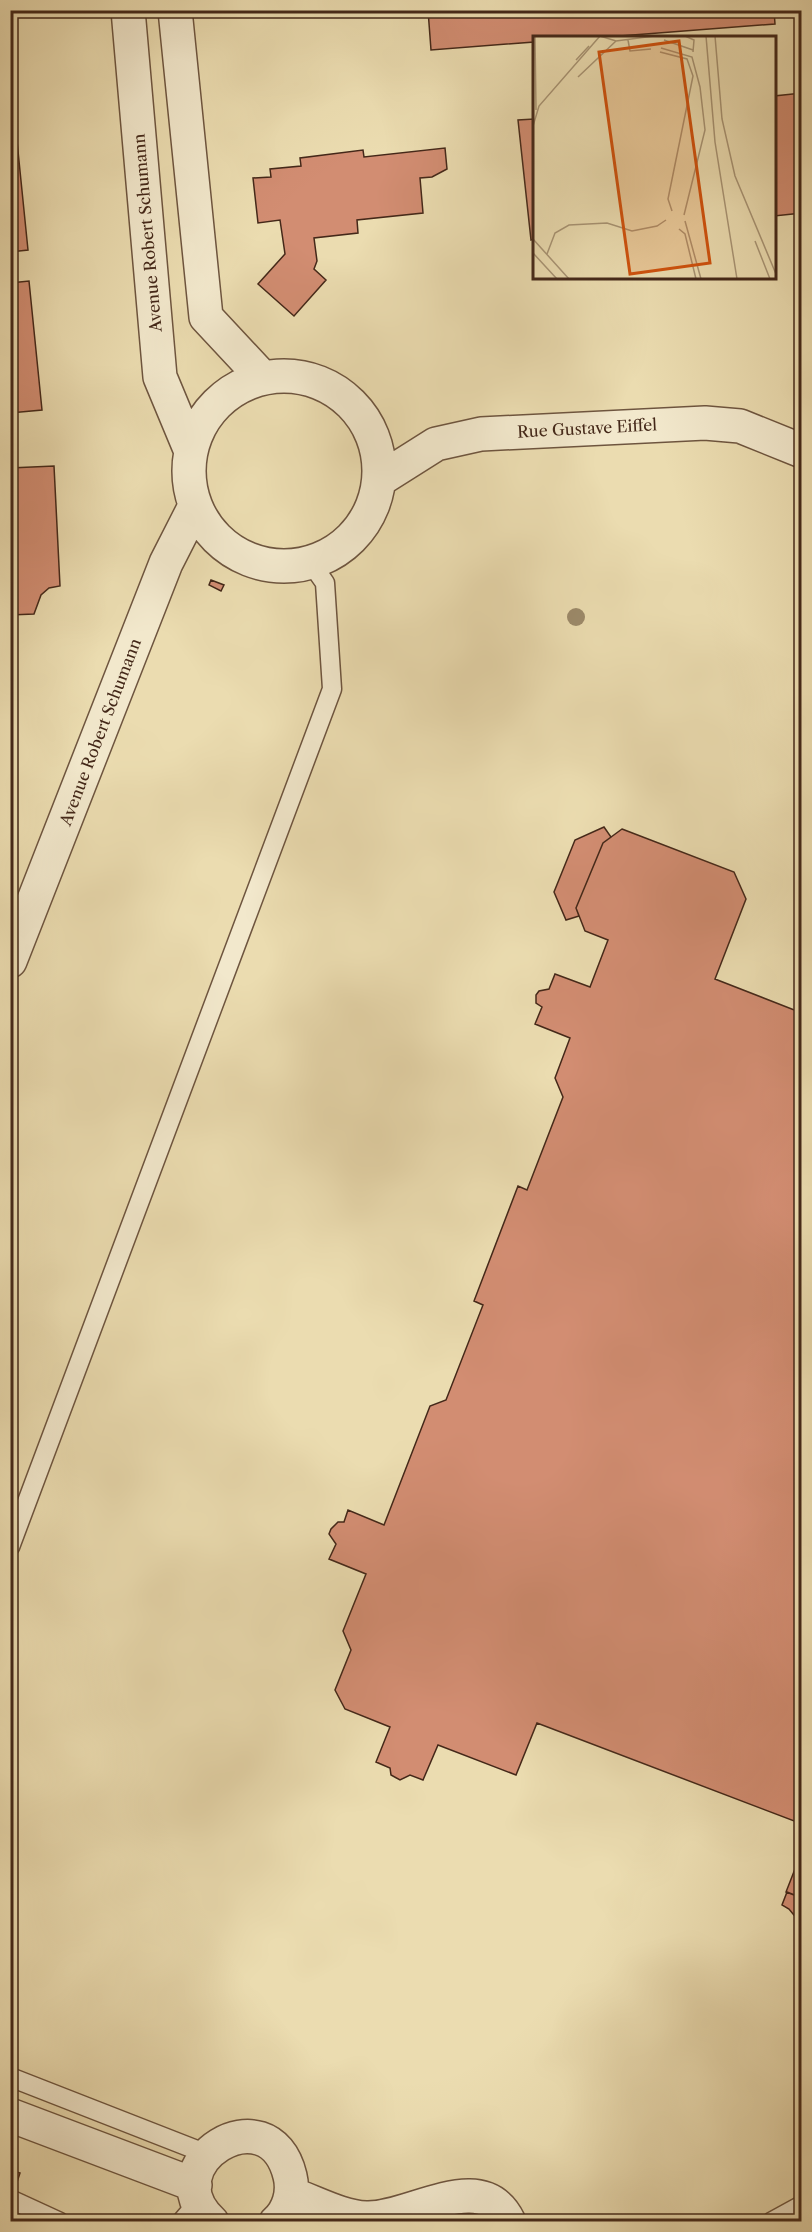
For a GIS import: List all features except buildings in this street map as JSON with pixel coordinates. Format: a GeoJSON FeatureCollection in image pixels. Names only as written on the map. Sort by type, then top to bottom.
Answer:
{"type":"FeatureCollection","features":[{"type":"Feature","properties":{"kind":"street","name":"Avenue Robert Schumann"},"geometry":{"type":"LineString","coordinates":[[128,10],[160,377],[190,449]]}},
{"type":"Feature","properties":{"kind":"street"},"geometry":{"type":"LineString","coordinates":[[175,10],[206,317],[262,377]]}},
{"type":"Feature","properties":{"kind":"street"},"geometry":{"type":"LineString","coordinates":[[286,375],[319,381],[347,399],[374,437],[379,480],[370,512],[341,548],[311,563],[269,566],[237,555],[212,535],[195,506],[189,483],[190,449],[207,413],[231,390],[262,377],[286,375]]}},
{"type":"Feature","properties":{"kind":"street","name":"Rue Gustave Eiffel"},"geometry":{"type":"LineString","coordinates":[[379,480],[436,444],[481,434],[705,423],[740,426],[801,451]]}},
{"type":"Feature","properties":{"kind":"street","name":"Avenue Robert Schumann"},"geometry":{"type":"LineString","coordinates":[[10,961],[166,563],[195,506]]}},
{"type":"Feature","properties":{"kind":"street"},"geometry":{"type":"LineString","coordinates":[[10,2115],[196,2207],[198,2168],[207,2154],[220,2143],[232,2138],[249,2137],[265,2141],[277,2150],[287,2163],[293,2186],[284,2208],[368,2218],[392,2215],[463,2194],[480,2196],[495,2204],[509,2222]]}},
{"type":"Feature","properties":{"kind":"lane"},"geometry":{"type":"LineString","coordinates":[[10,1547],[332,689],[325,583],[311,563]]}},
{"type":"Feature","properties":{"kind":"lane"},"geometry":{"type":"LineString","coordinates":[[10,2077],[207,2154]]}},
{"type":"Feature","properties":{"kind":"lane"},"geometry":{"type":"LineString","coordinates":[[10,2199],[60,2222]]}},
{"type":"Feature","properties":{"kind":"lane"},"geometry":{"type":"LineString","coordinates":[[771,2222],[801,2205]]}}]}
